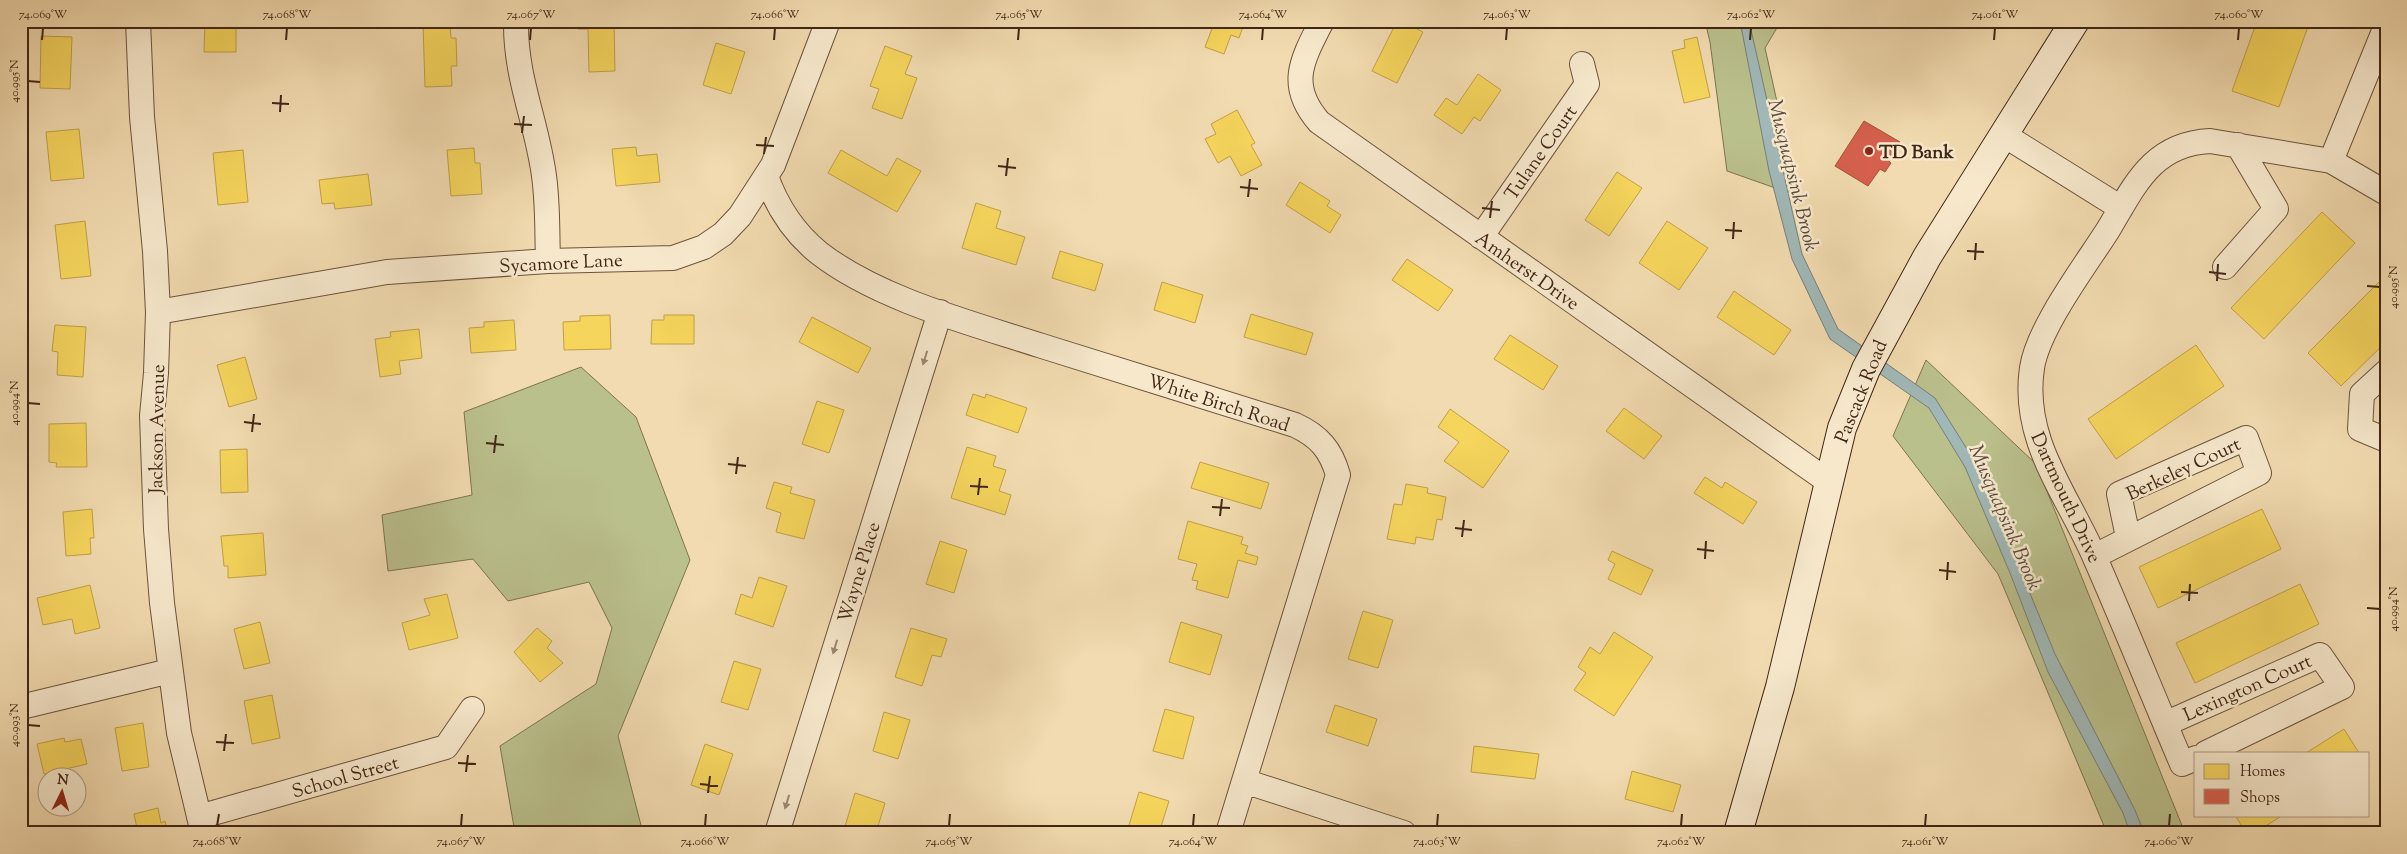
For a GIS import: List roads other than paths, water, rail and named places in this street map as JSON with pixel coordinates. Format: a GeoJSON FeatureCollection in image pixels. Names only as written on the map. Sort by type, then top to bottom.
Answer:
{"type":"FeatureCollection","features":[{"type":"Feature","properties":{"kind":"street","name":"Jackson Avenue"},"geometry":{"type":"LineString","coordinates":[[138,21],[142,117],[155,251],[158,312],[156,373],[152,416],[156,529],[170,671],[179,733],[201,825]]}},
{"type":"Feature","properties":{"kind":"street"},"geometry":{"type":"LineString","coordinates":[[516,21],[516,52],[521,82],[536,135],[544,177],[548,261]]}},
{"type":"Feature","properties":{"kind":"street","name":"Sycamore Lane"},"geometry":{"type":"LineString","coordinates":[[158,312],[387,272],[548,261],[679,257],[704,247],[723,234],[740,216],[773,165],[828,21]]}},
{"type":"Feature","properties":{"kind":"street","name":"Amherst Drive"},"geometry":{"type":"LineString","coordinates":[[1322,21],[1303,58],[1300,77],[1302,94],[1309,111],[1320,122],[1829,482]]}},
{"type":"Feature","properties":{"kind":"street","name":"Pascack Road"},"geometry":{"type":"LineString","coordinates":[[1738,833],[1780,687],[1842,428],[1864,374],[1880,340],[1927,257],[2075,21]]}},
{"type":"Feature","properties":{"kind":"street"},"geometry":{"type":"LineString","coordinates":[[2386,26],[2331,161],[2386,193]]}},
{"type":"Feature","properties":{"kind":"street","name":"Tulane Court"},"geometry":{"type":"LineString","coordinates":[[1481,237],[1587,84],[1582,64]]}},
{"type":"Feature","properties":{"kind":"street"},"geometry":{"type":"LineString","coordinates":[[2004,135],[2121,208]]}},
{"type":"Feature","properties":{"kind":"street","name":"Dartmouth Drive"},"geometry":{"type":"LineString","coordinates":[[2189,761],[2165,724],[2095,556],[2039,444],[2032,418],[2029,392],[2032,366],[2040,341],[2121,208],[2157,158],[2174,148],[2191,142],[2210,141],[2331,161]]}},
{"type":"Feature","properties":{"kind":"street"},"geometry":{"type":"LineString","coordinates":[[2225,267],[2276,209],[2238,145]]}},
{"type":"Feature","properties":{"kind":"street","name":"White Birch Road"},"geometry":{"type":"LineString","coordinates":[[766,176],[774,197],[786,219],[802,238],[821,254],[876,288],[940,312],[1295,425],[1309,431],[1323,442],[1333,458],[1338,475],[1228,833]]}},
{"type":"Feature","properties":{"kind":"street","name":"Wayne Place"},"geometry":{"type":"LineString","coordinates":[[777,833],[940,312]]}},
{"type":"Feature","properties":{"kind":"street"},"geometry":{"type":"LineString","coordinates":[[2386,372],[2362,394],[2360,429],[2384,439],[2386,437]]}},
{"type":"Feature","properties":{"kind":"street","name":"Berkeley Court"},"geometry":{"type":"LineString","coordinates":[[2095,556],[2259,473],[2246,438],[2119,494],[2128,537]]}},
{"type":"Feature","properties":{"kind":"street","name":"Lexington Court"},"geometry":{"type":"LineString","coordinates":[[2165,724],[2320,655],[2342,687],[2208,752]]}},
{"type":"Feature","properties":{"kind":"street"},"geometry":{"type":"LineString","coordinates":[[21,707],[170,671]]}},
{"type":"Feature","properties":{"kind":"street","name":"School Street"},"geometry":{"type":"LineString","coordinates":[[201,825],[446,747],[472,709]]}},
{"type":"Feature","properties":{"kind":"street"},"geometry":{"type":"LineString","coordinates":[[1244,781],[1404,833]]}},
{"type":"Feature","properties":{"kind":"water"},"geometry":{"type":"Polygon","coordinates":[[[1740,21],[1749,21],[1802,254],[1838,329],[1935,398],[1977,465],[2055,654],[2135,810],[2144,833],[2130,833],[2123,813],[2048,672],[2010,573],[1965,467],[1929,408],[1830,339],[1792,259],[1769,171],[1740,21]]]}},
{"type":"Feature","properties":{"kind":"place","name":"TD Bank"},"geometry":{"type":"Point","coordinates":[1869,151]}},
{"type":"Feature","properties":{"kind":"water label","name":"Musquapsink Brook"},"geometry":{"type":"Point","coordinates":[1794,175]}},
{"type":"Feature","properties":{"kind":"water label","name":"Musquapsink Brook"},"geometry":{"type":"Point","coordinates":[2006,517]}}]}
